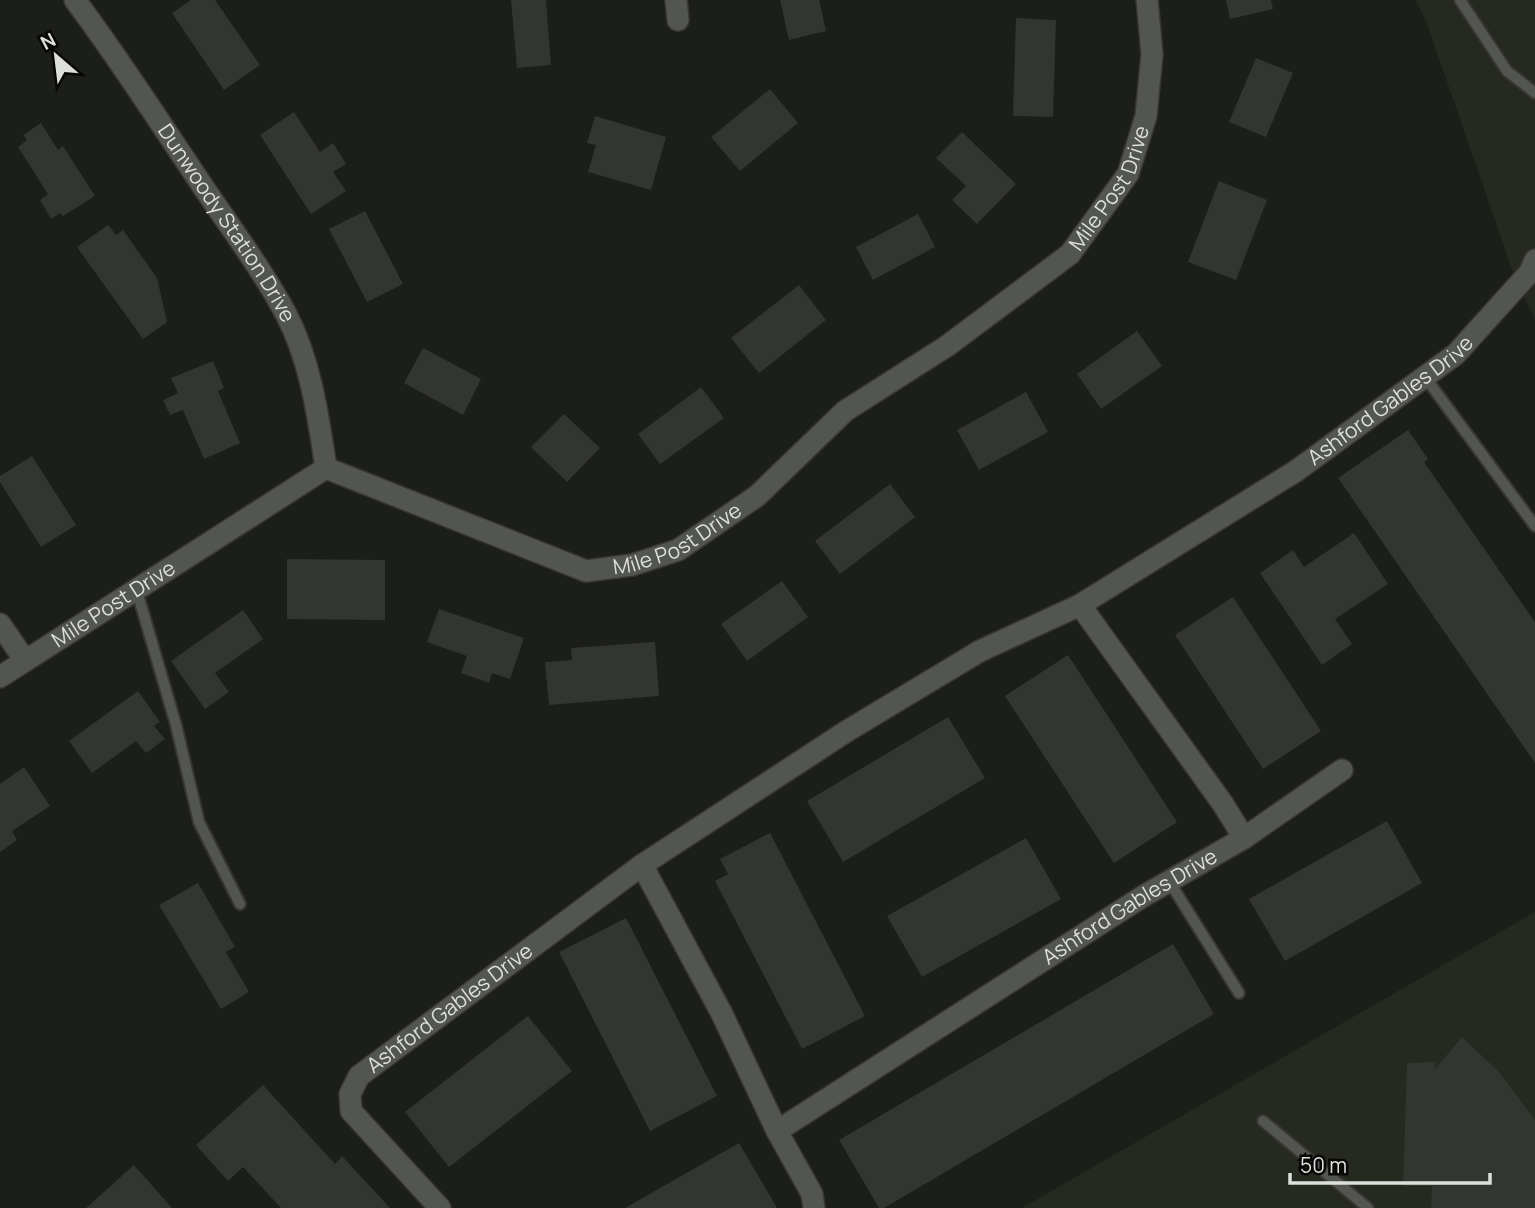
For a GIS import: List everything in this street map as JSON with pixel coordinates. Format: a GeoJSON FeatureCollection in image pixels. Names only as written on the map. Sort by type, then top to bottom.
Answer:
{"type":"FeatureCollection","features":[{"type":"Feature","properties":{"kind":"street","name":"Dunwoody Station Drive"},"geometry":{"type":"LineString","coordinates":[[75,0],[251,258],[286,315],[303,357],[316,401],[326,468]]}},
{"type":"Feature","properties":{"kind":"street","name":"Mile Post Drive"},"geometry":{"type":"LineString","coordinates":[[0,677],[24,659],[326,468],[586,571],[632,565],[678,550],[757,496],[845,411],[947,346],[1070,254],[1128,174],[1146,116],[1152,54],[1147,0]]}},
{"type":"Feature","properties":{"kind":"street","name":"Ashford Gables Drive"},"geometry":{"type":"LineString","coordinates":[[440,1208],[351,1111],[351,1094],[359,1076],[642,865],[847,731],[980,651],[1080,605],[1296,471],[1456,354],[1533,271]]}},
{"type":"Feature","properties":{"kind":"street"},"geometry":{"type":"LineString","coordinates":[[1080,605],[1223,804],[1244,838]]}},
{"type":"Feature","properties":{"kind":"street"},"geometry":{"type":"LineString","coordinates":[[0,625],[24,659]]}},
{"type":"Feature","properties":{"kind":"street","name":"Ashford Gables Drive"},"geometry":{"type":"LineString","coordinates":[[777,1131],[1169,881],[1244,838],[1342,769]]}},
{"type":"Feature","properties":{"kind":"street"},"geometry":{"type":"LineString","coordinates":[[642,865],[722,1014],[777,1131],[812,1194],[814,1208]]}},
{"type":"Feature","properties":{"kind":"lane"},"geometry":{"type":"LineString","coordinates":[[1460,0],[1507,71],[1535,93]]}},
{"type":"Feature","properties":{"kind":"lane"},"geometry":{"type":"LineString","coordinates":[[1425,377],[1535,526]]}},
{"type":"Feature","properties":{"kind":"lane"},"geometry":{"type":"LineString","coordinates":[[136,588],[176,725],[200,822],[240,904]]}},
{"type":"Feature","properties":{"kind":"lane"},"geometry":{"type":"LineString","coordinates":[[1169,881],[1238,993]]}},
{"type":"Feature","properties":{"kind":"lane"},"geometry":{"type":"LineString","coordinates":[[1263,1121],[1368,1208]]}},
{"type":"Feature","properties":{"kind":"shaded area"},"geometry":{"type":"Polygon","coordinates":[[[1415,0],[1535,0],[1535,320],[1516,281],[1426,21],[1415,0]]]}},
{"type":"Feature","properties":{"kind":"shaded area"},"geometry":{"type":"Polygon","coordinates":[[[1535,912],[1535,1208],[1022,1208],[1535,912]]]}},
{"type":"Feature","properties":{"kind":"building"},"geometry":{"type":"Polygon","coordinates":[[[191,0],[215,0],[260,65],[224,90],[172,13],[191,0]]]}},
{"type":"Feature","properties":{"kind":"building"},"geometry":{"type":"Polygon","coordinates":[[[511,0],[546,0],[551,65],[517,68],[511,0]]]}},
{"type":"Feature","properties":{"kind":"building"},"geometry":{"type":"Polygon","coordinates":[[[780,0],[819,0],[826,31],[789,40],[780,0]]]}},
{"type":"Feature","properties":{"kind":"building"},"geometry":{"type":"Polygon","coordinates":[[[1226,0],[1271,0],[1273,9],[1230,19],[1226,0]]]}},
{"type":"Feature","properties":{"kind":"building"},"geometry":{"type":"Polygon","coordinates":[[[1016,18],[1056,20],[1053,117],[1013,116],[1016,18]]]}},
{"type":"Feature","properties":{"kind":"building"},"geometry":{"type":"Polygon","coordinates":[[[1256,58],[1293,73],[1266,137],[1229,122],[1256,58]]]}},
{"type":"Feature","properties":{"kind":"building"},"geometry":{"type":"Polygon","coordinates":[[[770,89],[798,123],[740,171],[711,137],[770,89]]]}},
{"type":"Feature","properties":{"kind":"building"},"geometry":{"type":"Polygon","coordinates":[[[294,112],[320,152],[333,143],[346,164],[333,172],[346,191],[311,214],[260,135],[294,112]]]}},
{"type":"Feature","properties":{"kind":"building"},"geometry":{"type":"Polygon","coordinates":[[[595,116],[666,137],[651,190],[588,172],[596,145],[587,143],[595,116]]]}},
{"type":"Feature","properties":{"kind":"building"},"geometry":{"type":"Polygon","coordinates":[[[41,123],[58,150],[63,146],[95,196],[63,216],[60,213],[51,219],[40,200],[48,194],[18,147],[27,140],[23,135],[41,123]]]}},
{"type":"Feature","properties":{"kind":"building"},"geometry":{"type":"Polygon","coordinates":[[[962,132],[1016,184],[977,224],[952,200],[966,186],[936,158],[962,132]]]}},
{"type":"Feature","properties":{"kind":"building"},"geometry":{"type":"Polygon","coordinates":[[[1219,181],[1267,200],[1236,280],[1188,262],[1219,181]]]}},
{"type":"Feature","properties":{"kind":"building"},"geometry":{"type":"Polygon","coordinates":[[[365,211],[403,284],[367,302],[329,229],[365,211]]]}},
{"type":"Feature","properties":{"kind":"building"},"geometry":{"type":"Polygon","coordinates":[[[918,214],[935,247],[873,280],[856,247],[918,214]]]}},
{"type":"Feature","properties":{"kind":"building"},"geometry":{"type":"Polygon","coordinates":[[[108,225],[116,235],[123,230],[157,278],[167,322],[143,339],[77,247],[108,225]]]}},
{"type":"Feature","properties":{"kind":"building"},"geometry":{"type":"Polygon","coordinates":[[[799,285],[826,320],[759,373],[731,338],[799,285]]]}},
{"type":"Feature","properties":{"kind":"building"},"geometry":{"type":"Polygon","coordinates":[[[1137,331],[1162,366],[1101,409],[1077,374],[1137,331]]]}},
{"type":"Feature","properties":{"kind":"building"},"geometry":{"type":"Polygon","coordinates":[[[423,348],[481,379],[463,415],[404,383],[423,348]]]}},
{"type":"Feature","properties":{"kind":"building"},"geometry":{"type":"Polygon","coordinates":[[[213,361],[224,388],[218,391],[240,443],[204,459],[183,410],[170,415],[163,400],[178,393],[171,378],[213,361]]]}},
{"type":"Feature","properties":{"kind":"building"},"geometry":{"type":"Polygon","coordinates":[[[701,387],[724,418],[660,464],[638,434],[701,387]]]}},
{"type":"Feature","properties":{"kind":"building"},"geometry":{"type":"Polygon","coordinates":[[[1026,392],[1048,432],[979,470],[957,430],[1026,392]]]}},
{"type":"Feature","properties":{"kind":"building"},"geometry":{"type":"Polygon","coordinates":[[[564,414],[600,448],[567,482],[531,447],[564,414]]]}},
{"type":"Feature","properties":{"kind":"building"},"geometry":{"type":"Polygon","coordinates":[[[1408,430],[1428,459],[1424,462],[1535,622],[1535,763],[1338,478],[1408,430]]]}},
{"type":"Feature","properties":{"kind":"building"},"geometry":{"type":"Polygon","coordinates":[[[32,456],[76,525],[41,547],[0,482],[0,476],[32,456]]]}},
{"type":"Feature","properties":{"kind":"building"},"geometry":{"type":"Polygon","coordinates":[[[890,484],[915,517],[840,574],[815,541],[890,484]]]}},
{"type":"Feature","properties":{"kind":"building"},"geometry":{"type":"Polygon","coordinates":[[[1354,533],[1388,584],[1335,619],[1352,644],[1322,665],[1260,573],[1293,550],[1304,567],[1354,533]]]}},
{"type":"Feature","properties":{"kind":"building"},"geometry":{"type":"Polygon","coordinates":[[[287,559],[385,560],[385,620],[287,619],[287,559]]]}},
{"type":"Feature","properties":{"kind":"building"},"geometry":{"type":"Polygon","coordinates":[[[782,581],[808,617],[747,661],[721,624],[782,581]]]}},
{"type":"Feature","properties":{"kind":"building"},"geometry":{"type":"Polygon","coordinates":[[[1233,597],[1321,731],[1263,769],[1175,635],[1233,597]]]}},
{"type":"Feature","properties":{"kind":"building"},"geometry":{"type":"Polygon","coordinates":[[[439,609],[524,638],[510,679],[492,673],[489,683],[461,673],[467,656],[427,642],[439,609]]]}},
{"type":"Feature","properties":{"kind":"building"},"geometry":{"type":"Polygon","coordinates":[[[243,610],[263,639],[215,673],[229,692],[205,709],[171,661],[243,610]]]}},
{"type":"Feature","properties":{"kind":"building"},"geometry":{"type":"Polygon","coordinates":[[[655,642],[659,696],[549,705],[545,662],[572,660],[571,648],[655,642]]]}},
{"type":"Feature","properties":{"kind":"building"},"geometry":{"type":"Polygon","coordinates":[[[1068,655],[1177,822],[1114,863],[1005,696],[1068,655]]]}},
{"type":"Feature","properties":{"kind":"building"},"geometry":{"type":"Polygon","coordinates":[[[138,691],[160,722],[154,726],[165,739],[146,753],[136,741],[92,773],[69,741],[138,691]]]}},
{"type":"Feature","properties":{"kind":"building"},"geometry":{"type":"Polygon","coordinates":[[[948,717],[985,778],[843,862],[807,801],[948,717]]]}},
{"type":"Feature","properties":{"kind":"building"},"geometry":{"type":"Polygon","coordinates":[[[24,767],[50,806],[12,831],[17,840],[0,852],[0,784],[24,767]]]}},
{"type":"Feature","properties":{"kind":"building"},"geometry":{"type":"Polygon","coordinates":[[[1387,821],[1422,883],[1285,961],[1249,899],[1387,821]]]}},
{"type":"Feature","properties":{"kind":"building"},"geometry":{"type":"Polygon","coordinates":[[[770,833],[865,1016],[802,1049],[715,881],[728,874],[720,859],[770,833]]]}},
{"type":"Feature","properties":{"kind":"building"},"geometry":{"type":"Polygon","coordinates":[[[1026,838],[1061,899],[922,977],[887,916],[1026,838]]]}},
{"type":"Feature","properties":{"kind":"building"},"geometry":{"type":"Polygon","coordinates":[[[198,883],[235,947],[226,952],[249,992],[221,1009],[159,905],[198,883]]]}},
{"type":"Feature","properties":{"kind":"building"},"geometry":{"type":"Polygon","coordinates":[[[626,918],[717,1096],[650,1131],[559,952],[626,918]]]}},
{"type":"Feature","properties":{"kind":"building"},"geometry":{"type":"Polygon","coordinates":[[[1173,944],[1214,1014],[884,1208],[879,1208],[839,1140],[1173,944]]]}},
{"type":"Feature","properties":{"kind":"building"},"geometry":{"type":"Polygon","coordinates":[[[528,1016],[572,1071],[449,1167],[405,1112],[528,1016]]]}},
{"type":"Feature","properties":{"kind":"building"},"geometry":{"type":"Polygon","coordinates":[[[1462,1037],[1499,1072],[1535,1120],[1535,1208],[1431,1208],[1432,1186],[1403,1186],[1407,1063],[1435,1062],[1435,1069],[1462,1037]]]}},
{"type":"Feature","properties":{"kind":"building"},"geometry":{"type":"Polygon","coordinates":[[[263,1085],[335,1164],[342,1156],[390,1208],[281,1208],[243,1167],[228,1181],[196,1145],[263,1085]]]}},
{"type":"Feature","properties":{"kind":"building"},"geometry":{"type":"Polygon","coordinates":[[[739,1143],[777,1208],[625,1208],[739,1143]]]}},
{"type":"Feature","properties":{"kind":"building"},"geometry":{"type":"Polygon","coordinates":[[[134,1165],[172,1208],[86,1208],[134,1165]]]}}]}
